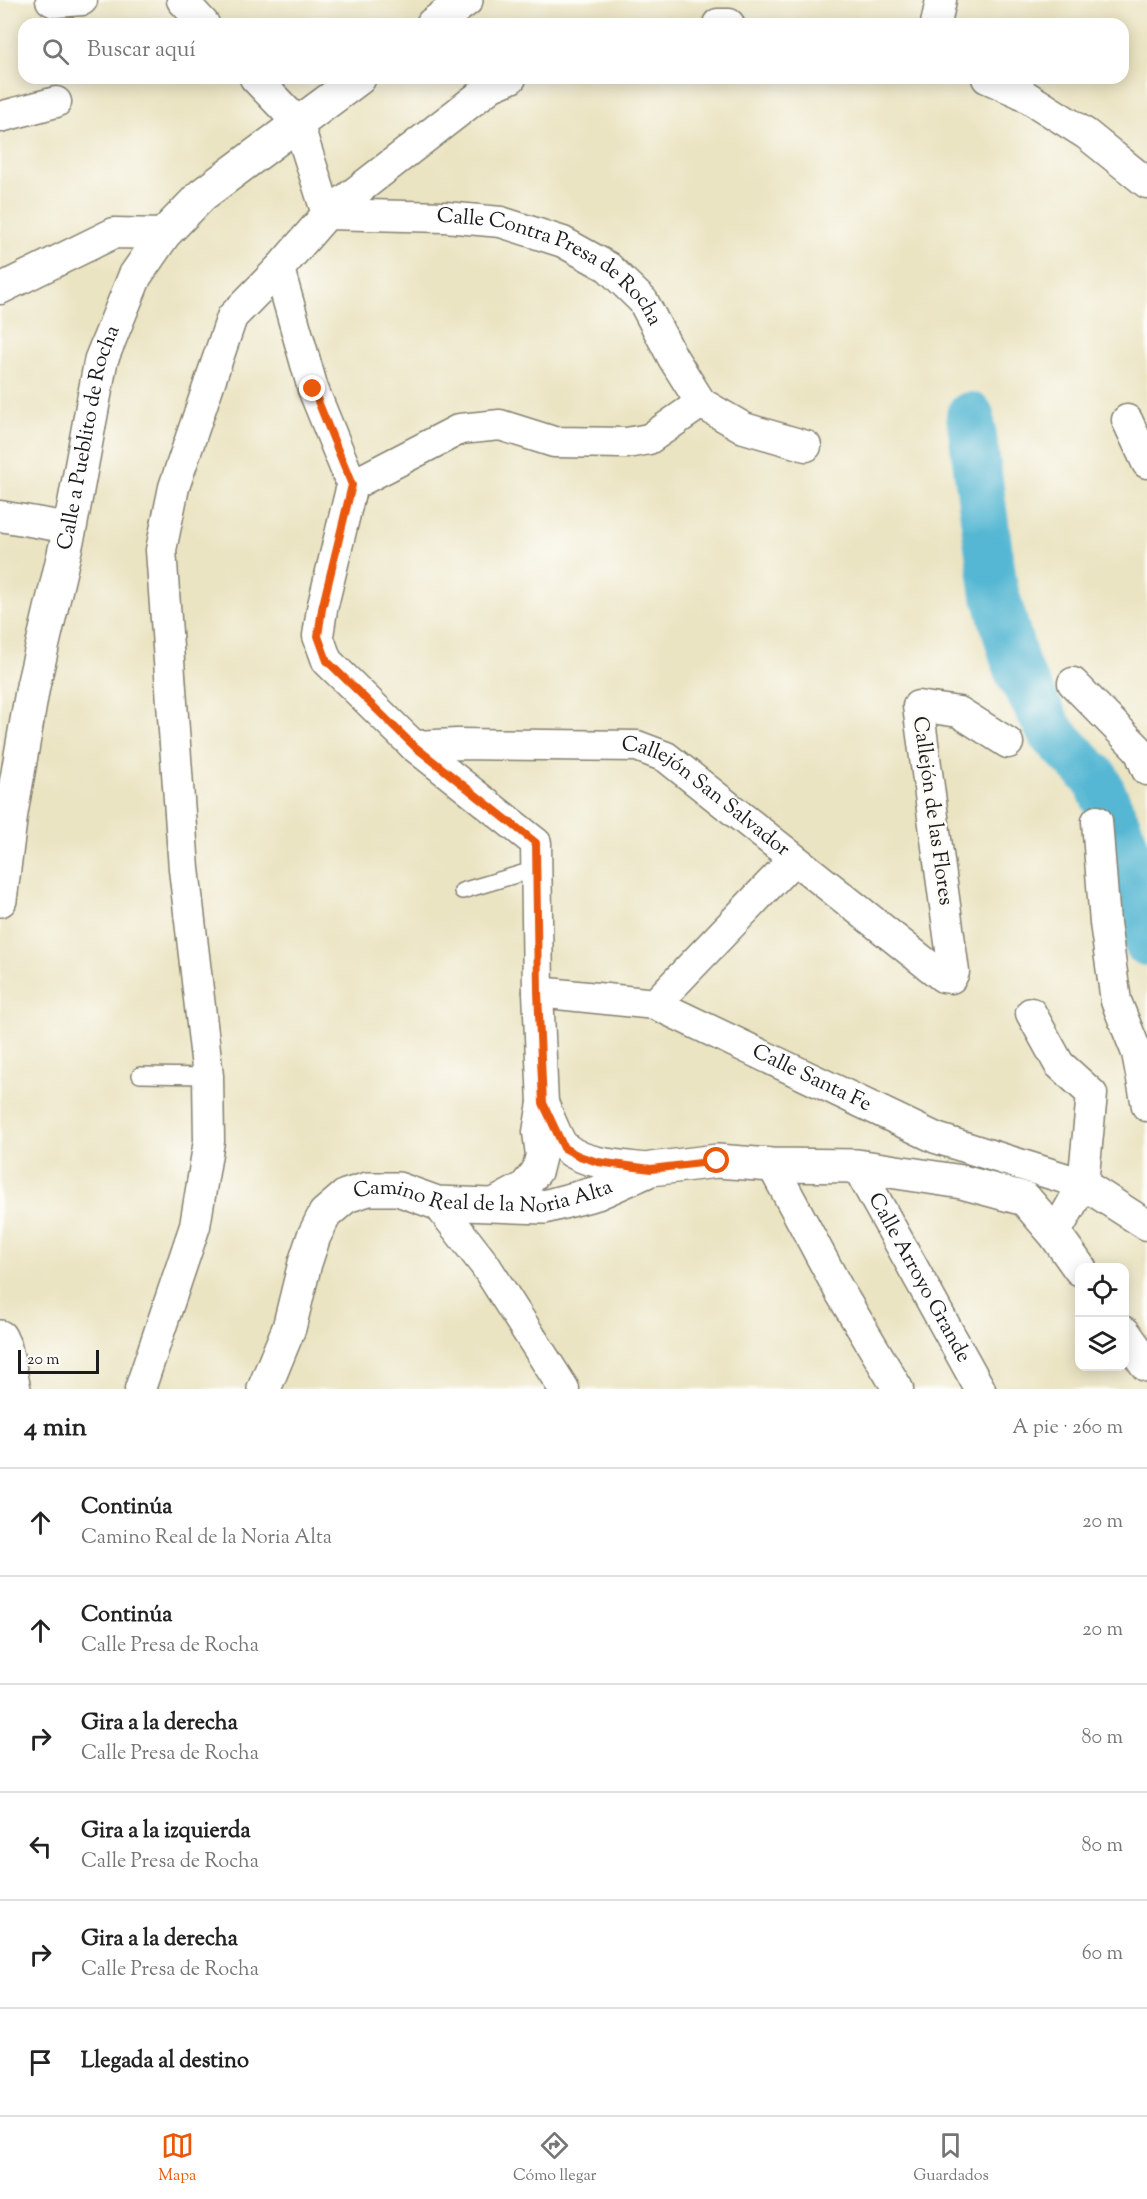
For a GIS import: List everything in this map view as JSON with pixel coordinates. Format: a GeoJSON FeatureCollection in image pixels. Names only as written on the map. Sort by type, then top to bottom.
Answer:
{"type":"FeatureCollection","features":[{"type":"Feature","properties":{"kind":"street"},"geometry":{"type":"LineString","coordinates":[[51,0],[55,2],[82,0]]}},
{"type":"Feature","properties":{"kind":"street"},"geometry":{"type":"LineString","coordinates":[[182,0],[198,18]]}},
{"type":"Feature","properties":{"kind":"street"},"geometry":{"type":"LineString","coordinates":[[441,18],[466,0]]}},
{"type":"Feature","properties":{"kind":"street"},"geometry":{"type":"LineString","coordinates":[[937,18],[941,0]]}},
{"type":"Feature","properties":{"kind":"street"},"geometry":{"type":"LineString","coordinates":[[261,84],[298,123],[327,214]]}},
{"type":"Feature","properties":{"kind":"street","name":"Calle a Pueblito de Rocha"},"geometry":{"type":"LineString","coordinates":[[0,900],[11,813],[31,697],[70,528],[101,360],[135,276],[164,234],[202,195],[351,84]]}},
{"type":"Feature","properties":{"kind":"street"},"geometry":{"type":"LineString","coordinates":[[140,1389],[195,1226],[209,1141],[208,1076],[184,869],[161,550],[174,487],[232,317],[279,269],[327,214],[497,84]]}},
{"type":"Feature","properties":{"kind":"street"},"geometry":{"type":"LineString","coordinates":[[1001,84],[1021,93],[1086,134],[1147,183]]}},
{"type":"Feature","properties":{"kind":"street"},"geometry":{"type":"LineString","coordinates":[[0,117],[56,102]]}},
{"type":"Feature","properties":{"kind":"street","name":"Calle Contra Presa de Rocha"},"geometry":{"type":"LineString","coordinates":[[327,214],[445,217],[501,222],[563,242],[608,267],[643,301],[673,358],[701,403],[744,428],[806,446]]}},
{"type":"Feature","properties":{"kind":"street"},"geometry":{"type":"LineString","coordinates":[[8,280],[114,233],[164,234]]}},
{"type":"Feature","properties":{"kind":"street"},"geometry":{"type":"LineString","coordinates":[[279,269],[313,389],[352,485],[322,609],[318,636],[327,661],[414,746],[536,843],[538,992],[543,1103],[538,1132],[541,1155],[537,1171],[524,1187],[491,1205]]}},
{"type":"Feature","properties":{"kind":"street"},"geometry":{"type":"LineString","coordinates":[[352,485],[460,429],[500,425],[554,442],[627,443],[649,439],[701,403]]}},
{"type":"Feature","properties":{"kind":"street"},"geometry":{"type":"LineString","coordinates":[[1127,420],[1147,463]]}},
{"type":"Feature","properties":{"kind":"street"},"geometry":{"type":"LineString","coordinates":[[0,516],[70,528]]}},
{"type":"Feature","properties":{"kind":"street"},"geometry":{"type":"LineString","coordinates":[[1073,683],[1144,750]]}},
{"type":"Feature","properties":{"kind":"street","name":"Callejón de las Flores"},"geometry":{"type":"LineString","coordinates":[[951,978],[954,972],[918,706],[959,712],[1008,743]]}},
{"type":"Feature","properties":{"kind":"street","name":"Callejón San Salvador"},"geometry":{"type":"LineString","coordinates":[[414,746],[458,744],[637,746],[666,757],[943,977],[951,978]]}},
{"type":"Feature","properties":{"kind":"street"},"geometry":{"type":"LineString","coordinates":[[1097,821],[1105,923],[1116,1001],[1137,1053],[1147,1106]]}},
{"type":"Feature","properties":{"kind":"street"},"geometry":{"type":"LineString","coordinates":[[656,1004],[793,860]]}},
{"type":"Feature","properties":{"kind":"street","name":"Calle Santa Fe"},"geometry":{"type":"LineString","coordinates":[[538,992],[656,1004],[936,1138],[1083,1184],[1147,1225]]}},
{"type":"Feature","properties":{"kind":"street"},"geometry":{"type":"LineString","coordinates":[[1031,1013],[1059,1064],[1092,1094],[1083,1184],[1055,1234]]}},
{"type":"Feature","properties":{"kind":"street"},"geometry":{"type":"LineString","coordinates":[[543,1103],[564,1148],[598,1162],[651,1169]]}},
{"type":"Feature","properties":{"kind":"street","name":"Camino Real de la Noria Alta"},"geometry":{"type":"LineString","coordinates":[[264,1389],[289,1328],[305,1263],[314,1236],[325,1214],[346,1196],[368,1189],[398,1189],[437,1203],[544,1207],[597,1193],[651,1169],[717,1161],[772,1165],[857,1166],[962,1182],[1025,1199],[1076,1263]]}},
{"type":"Feature","properties":{"kind":"street"},"geometry":{"type":"LineString","coordinates":[[772,1165],[840,1292],[898,1389]]}},
{"type":"Feature","properties":{"kind":"street","name":"Calle Arroyo Grande"},"geometry":{"type":"LineString","coordinates":[[857,1166],[980,1389]]}},
{"type":"Feature","properties":{"kind":"street"},"geometry":{"type":"LineString","coordinates":[[437,1203],[485,1265],[564,1389]]}},
{"type":"Feature","properties":{"kind":"street"},"geometry":{"type":"LineString","coordinates":[[0,1337],[5,1348],[14,1389]]}},
{"type":"Feature","properties":{"kind":"street"},"geometry":{"type":"LineString","coordinates":[[1129,1339],[1147,1365]]}},
{"type":"Feature","properties":{"kind":"lane"},"geometry":{"type":"LineString","coordinates":[[462,891],[536,869]]}},
{"type":"Feature","properties":{"kind":"lane"},"geometry":{"type":"LineString","coordinates":[[140,1075],[208,1076]]}},
{"type":"Feature","properties":{"kind":"waterway"},"geometry":{"type":"LineString","coordinates":[[970,416],[994,589],[1017,669],[1051,732],[1096,779],[1123,839],[1147,942]]}},
{"type":"Feature","properties":{"kind":"route"},"geometry":{"type":"LineString","coordinates":[[313,389],[352,485],[322,609],[318,636],[327,661],[414,746],[536,843],[538,992],[543,1103],[564,1148],[598,1162],[651,1169],[717,1161]]}}]}
